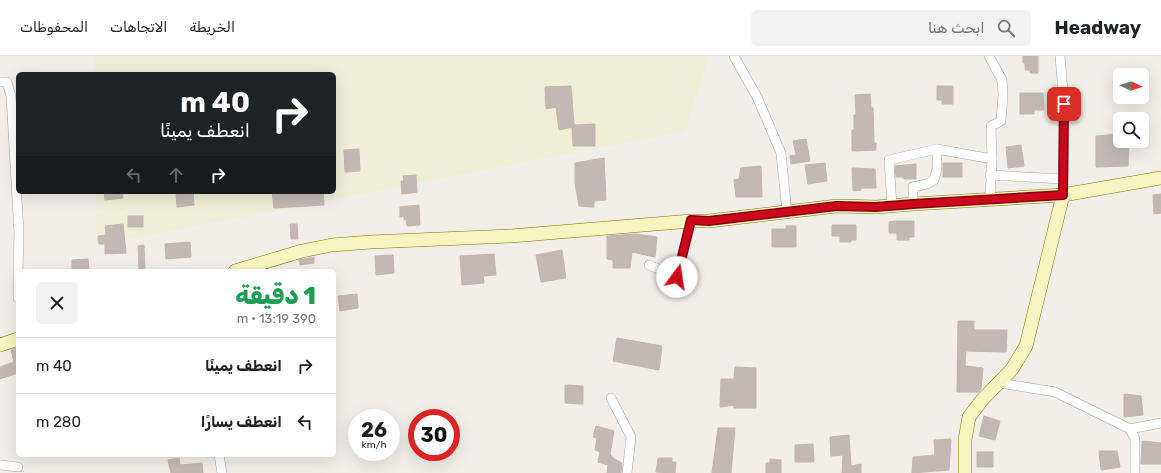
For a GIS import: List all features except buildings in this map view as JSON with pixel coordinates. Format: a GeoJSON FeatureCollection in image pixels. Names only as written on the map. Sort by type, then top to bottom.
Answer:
{"type":"FeatureCollection","features":[{"type":"Feature","properties":{"kind":"street"},"geometry":{"type":"LineString","coordinates":[[734,56],[757,97],[781,153],[787,213]]}},
{"type":"Feature","properties":{"kind":"street"},"geometry":{"type":"LineString","coordinates":[[989,56],[1002,80],[1003,94],[1001,121],[991,126],[992,159],[990,199]]}},
{"type":"Feature","properties":{"kind":"street"},"geometry":{"type":"LineString","coordinates":[[961,473],[969,417],[982,400],[1012,370],[1026,346],[1063,195],[1065,145],[1064,104],[1060,56]]}},
{"type":"Feature","properties":{"kind":"street"},"geometry":{"type":"LineString","coordinates":[[0,82],[7,82],[11,96],[16,182]]}},
{"type":"Feature","properties":{"kind":"street"},"geometry":{"type":"LineString","coordinates":[[892,206],[889,160],[937,150],[992,159]]}},
{"type":"Feature","properties":{"kind":"street"},"geometry":{"type":"LineString","coordinates":[[913,204],[912,187],[927,184],[934,180],[937,169],[937,150]]}},
{"type":"Feature","properties":{"kind":"street"},"geometry":{"type":"LineString","coordinates":[[990,175],[1063,179]]}},
{"type":"Feature","properties":{"kind":"street"},"geometry":{"type":"LineString","coordinates":[[241,269],[302,250],[332,245],[511,236],[691,220],[709,221],[837,206],[892,206],[1063,195],[1161,178]]}},
{"type":"Feature","properties":{"kind":"street"},"geometry":{"type":"LineString","coordinates":[[17,194],[19,233],[18,269]]}},
{"type":"Feature","properties":{"kind":"street"},"geometry":{"type":"LineString","coordinates":[[649,265],[677,277],[691,220]]}},
{"type":"Feature","properties":{"kind":"street"},"geometry":{"type":"LineString","coordinates":[[0,345],[16,340]]}},
{"type":"Feature","properties":{"kind":"street"},"geometry":{"type":"LineString","coordinates":[[1000,383],[1055,392],[1130,429],[1135,439],[1135,473]]}},
{"type":"Feature","properties":{"kind":"street"},"geometry":{"type":"LineString","coordinates":[[611,398],[631,437],[627,473]]}},
{"type":"Feature","properties":{"kind":"street"},"geometry":{"type":"LineString","coordinates":[[1130,429],[1161,423]]}},
{"type":"Feature","properties":{"kind":"street"},"geometry":{"type":"LineString","coordinates":[[219,457],[222,473]]}},
{"type":"Feature","properties":{"kind":"street"},"geometry":{"type":"LineString","coordinates":[[0,465],[18,467]]}},
{"type":"Feature","properties":{"kind":"green space"},"geometry":{"type":"Polygon","coordinates":[[[93,56],[709,56],[685,131],[97,245],[96,194],[336,194],[336,72],[94,72],[93,56]]]}},
{"type":"Feature","properties":{"kind":"route"},"geometry":{"type":"LineString","coordinates":[[677,277],[691,220],[709,221],[837,206],[876,207],[1063,195],[1065,145],[1064,104]]}}]}
